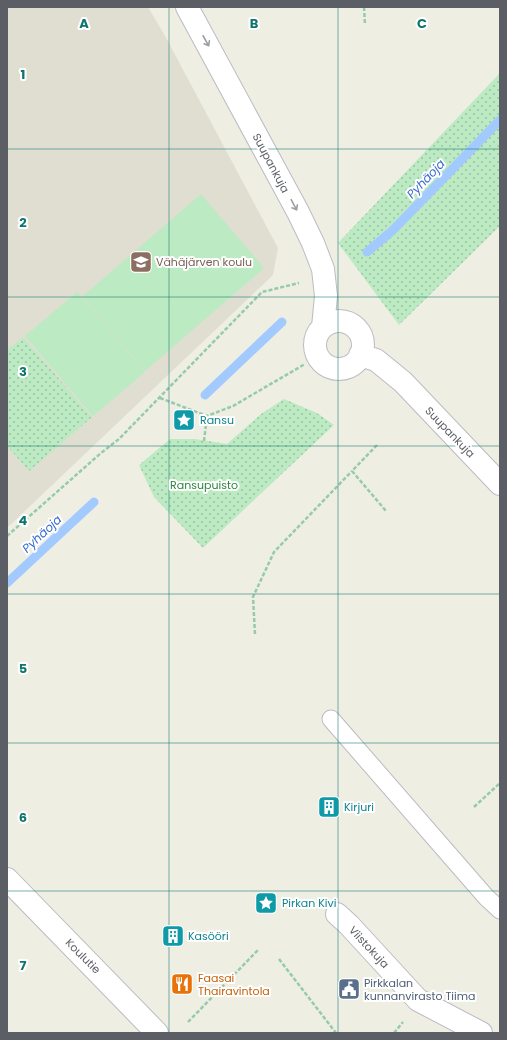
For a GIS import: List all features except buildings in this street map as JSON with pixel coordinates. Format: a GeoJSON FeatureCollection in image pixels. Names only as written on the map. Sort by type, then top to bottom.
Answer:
{"type":"FeatureCollection","features":[{"type":"Feature","properties":{"kind":"street","name":"Suupankuja"},"geometry":{"type":"LineString","coordinates":[[187,7],[294,205],[313,243],[323,269],[326,296],[323,327],[318,333],[315,348],[322,362],[328,366],[343,368],[350,366],[360,355],[376,360],[403,382],[500,484]]}},
{"type":"Feature","properties":{"kind":"street"},"geometry":{"type":"LineString","coordinates":[[323,327],[330,322],[338,320],[346,321],[354,325],[359,331],[362,339],[363,347],[360,355]]}},
{"type":"Feature","properties":{"kind":"street","name":"Koulutie"},"geometry":{"type":"LineString","coordinates":[[7,879],[157,1033]]}},
{"type":"Feature","properties":{"kind":"street","name":"Viistokuja"},"geometry":{"type":"LineString","coordinates":[[337,914],[418,1000],[481,1033]]}},
{"type":"Feature","properties":{"kind":"lane"},"geometry":{"type":"LineString","coordinates":[[330,719],[486,897],[500,910]]}},
{"type":"Feature","properties":{"kind":"path"},"geometry":{"type":"LineString","coordinates":[[364,7],[365,25]]}},
{"type":"Feature","properties":{"kind":"path"},"geometry":{"type":"LineString","coordinates":[[7,536],[101,453],[119,439],[262,292]]}},
{"type":"Feature","properties":{"kind":"path"},"geometry":{"type":"LineString","coordinates":[[160,398],[207,416],[233,406],[305,364]]}},
{"type":"Feature","properties":{"kind":"path"},"geometry":{"type":"LineString","coordinates":[[204,440],[207,416]]}},
{"type":"Feature","properties":{"kind":"path"},"geometry":{"type":"LineString","coordinates":[[255,634],[253,597],[274,552],[377,445]]}},
{"type":"Feature","properties":{"kind":"path"},"geometry":{"type":"LineString","coordinates":[[352,471],[386,511]]}},
{"type":"Feature","properties":{"kind":"path"},"geometry":{"type":"LineString","coordinates":[[474,807],[500,782]]}},
{"type":"Feature","properties":{"kind":"path"},"geometry":{"type":"LineString","coordinates":[[188,1022],[258,950]]}},
{"type":"Feature","properties":{"kind":"path"},"geometry":{"type":"LineString","coordinates":[[279,959],[336,1033]]}},
{"type":"Feature","properties":{"kind":"shaded area","name":"Vähäjärven koulu"},"geometry":{"type":"Polygon","coordinates":[[[7,7],[148,7],[164,34],[278,248],[273,275],[7,528],[7,7]]]}},
{"type":"Feature","properties":{"kind":"green space"},"geometry":{"type":"Polygon","coordinates":[[[500,73],[500,226],[399,325],[338,243],[500,73]]]}},
{"type":"Feature","properties":{"kind":"green space"},"geometry":{"type":"Polygon","coordinates":[[[201,194],[264,268],[145,371],[82,297],[201,194]]]}},
{"type":"Feature","properties":{"kind":"green space"},"geometry":{"type":"Polygon","coordinates":[[[77,292],[145,372],[93,416],[25,336],[77,292]]]}},
{"type":"Feature","properties":{"kind":"green space"},"geometry":{"type":"Polygon","coordinates":[[[23,337],[92,417],[29,471],[7,446],[7,350],[23,337]]]}},
{"type":"Feature","properties":{"kind":"green space","name":"Ransupuisto"},"geometry":{"type":"Polygon","coordinates":[[[284,399],[317,413],[334,425],[203,548],[154,497],[139,465],[170,439],[195,439],[227,444],[261,414],[284,399]]]}},
{"type":"Feature","properties":{"kind":"waterway","name":"Pyhäoja"},"geometry":{"type":"LineString","coordinates":[[367,252],[393,230],[500,120]]}},
{"type":"Feature","properties":{"kind":"waterway","name":"Pyhäoja"},"geometry":{"type":"LineString","coordinates":[[205,395],[282,322]]}},
{"type":"Feature","properties":{"kind":"waterway","name":"Pyhäoja"},"geometry":{"type":"LineString","coordinates":[[7,583],[94,502]]}},
{"type":"Feature","properties":{"kind":"place","name":"Vähäjärven koulu"},"geometry":{"type":"Point","coordinates":[141,262]}},
{"type":"Feature","properties":{"kind":"place","name":"Ransu"},"geometry":{"type":"Point","coordinates":[184,420]}},
{"type":"Feature","properties":{"kind":"place","name":"Kirjuri"},"geometry":{"type":"Point","coordinates":[329,807]}},
{"type":"Feature","properties":{"kind":"place","name":"Pirkan Kivi"},"geometry":{"type":"Point","coordinates":[266,903]}},
{"type":"Feature","properties":{"kind":"place","name":"Kasööri"},"geometry":{"type":"Point","coordinates":[173,936]}},
{"type":"Feature","properties":{"kind":"place","name":"Faasai Thairavintola"},"geometry":{"type":"Point","coordinates":[182,984]}},
{"type":"Feature","properties":{"kind":"place","name":"Pirkkalan kunnanvirasto Tiima"},"geometry":{"type":"Point","coordinates":[349,989]}}]}
